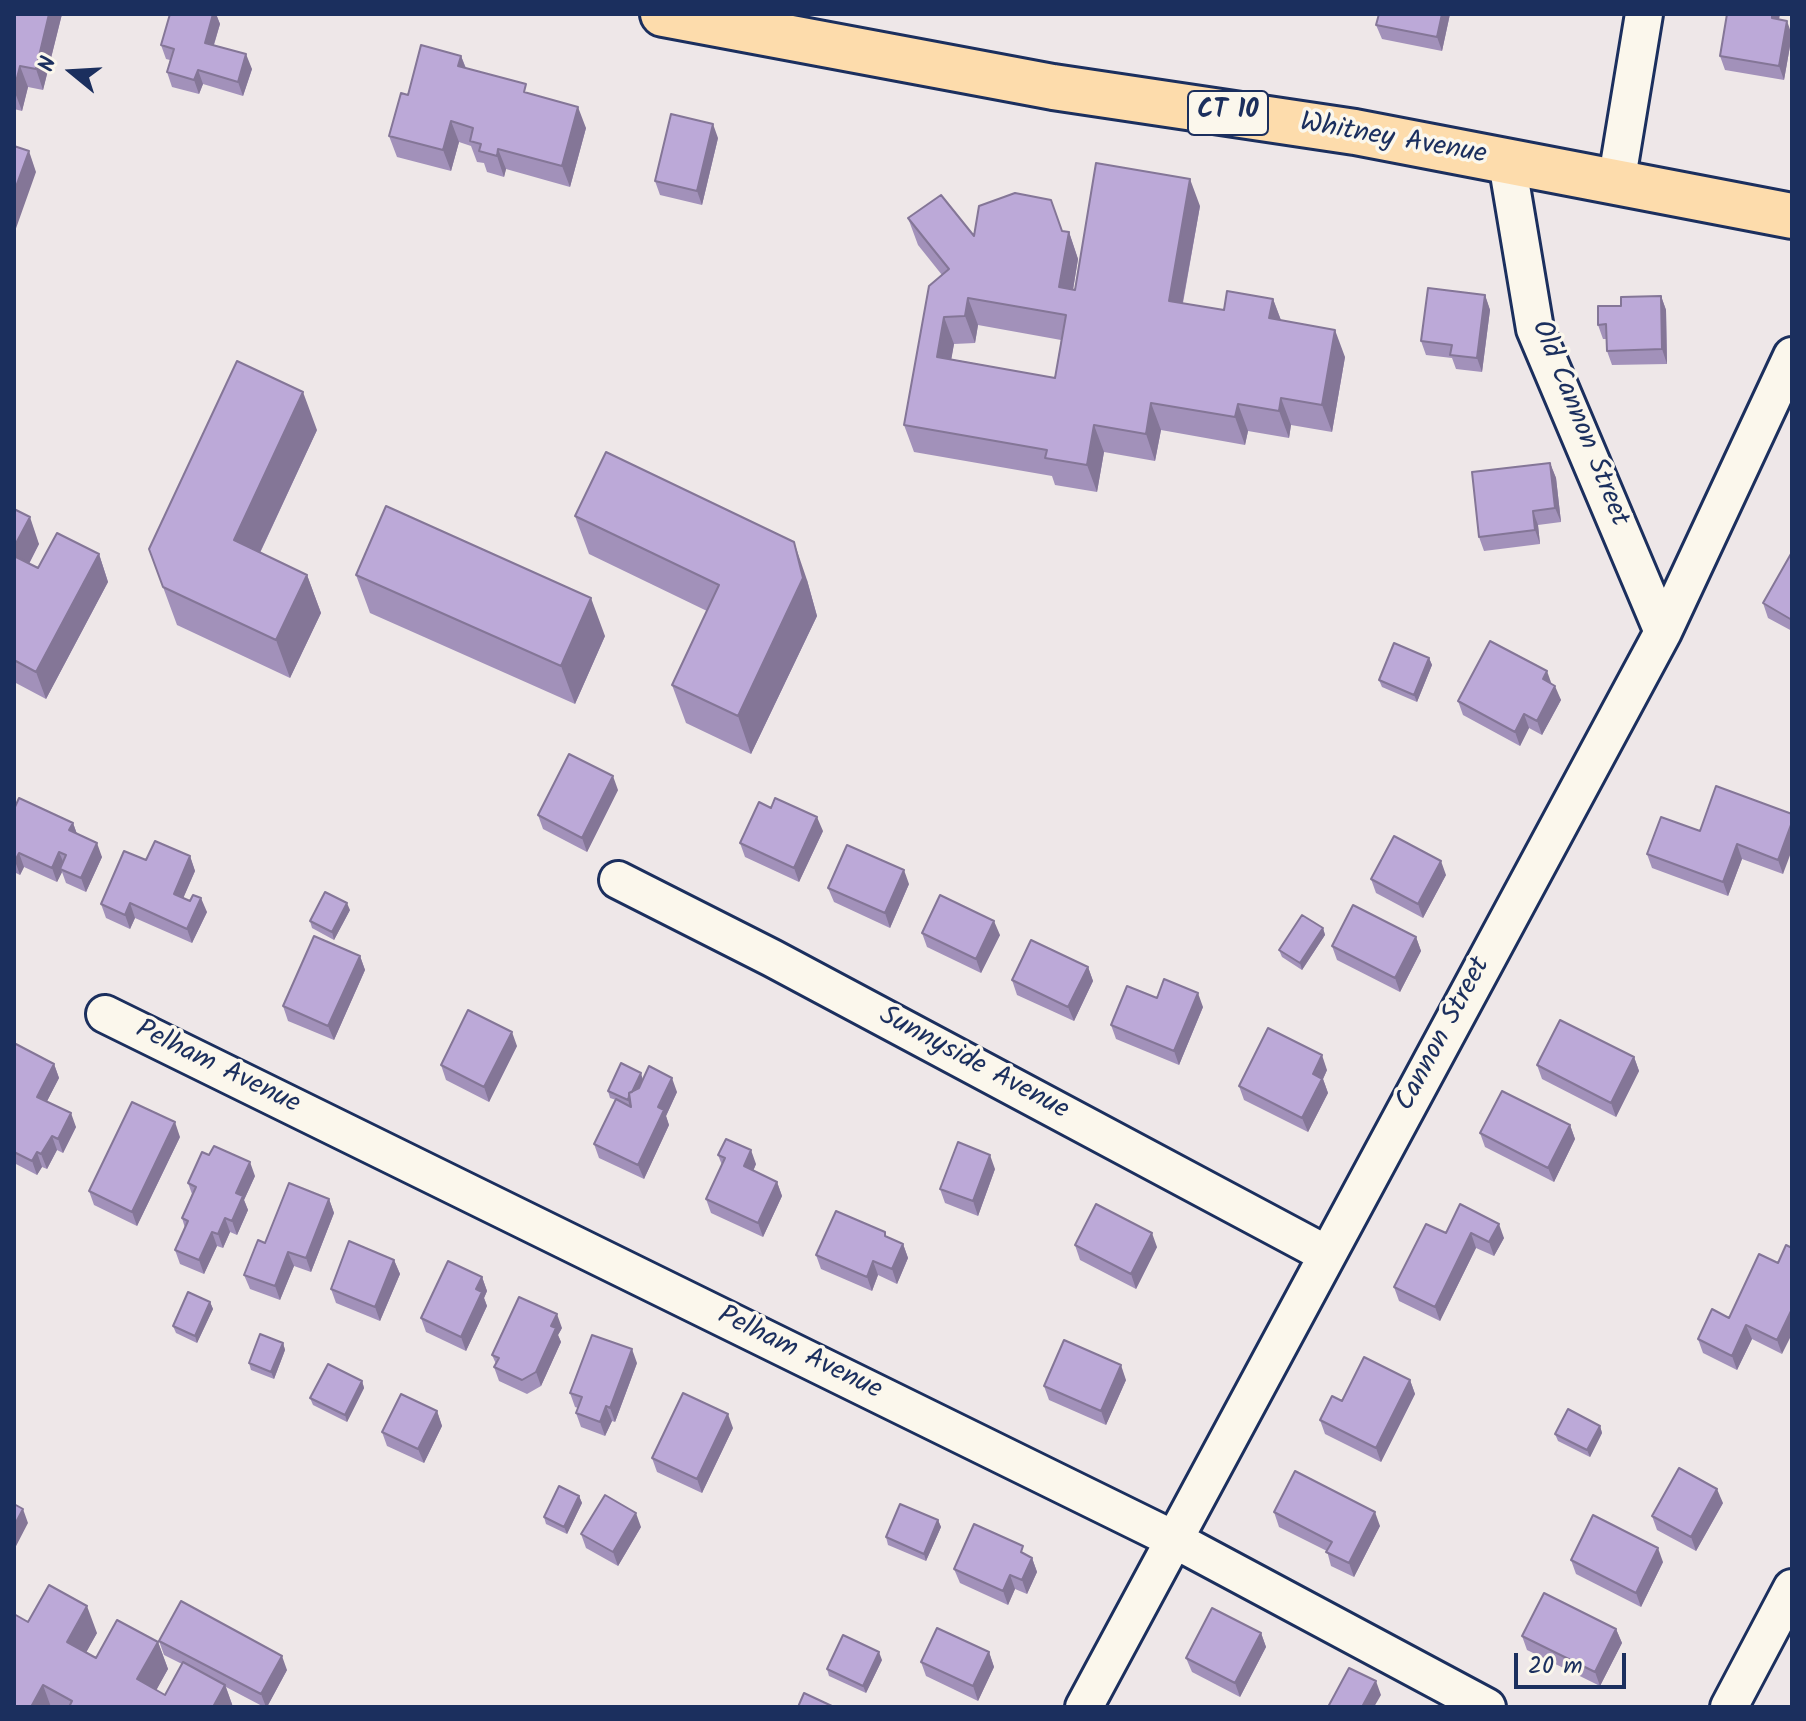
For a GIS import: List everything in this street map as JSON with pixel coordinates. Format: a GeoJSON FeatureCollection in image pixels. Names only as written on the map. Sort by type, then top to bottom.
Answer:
{"type":"FeatureCollection","features":[{"type":"Feature","properties":{"kind":"main road","name":"Whitney Avenue"},"geometry":{"type":"LineString","coordinates":[[663,14],[1053,87],[1355,132],[1792,216]]}},
{"type":"Feature","properties":{"kind":"street"},"geometry":{"type":"LineString","coordinates":[[1616,184],[1644,14]]}},
{"type":"Feature","properties":{"kind":"street","name":"Old Cannon Street"},"geometry":{"type":"LineString","coordinates":[[1507,162],[1535,329],[1663,632]]}},
{"type":"Feature","properties":{"kind":"street","name":"Cannon Street"},"geometry":{"type":"LineString","coordinates":[[1084,1707],[1663,632],[1792,356]]}},
{"type":"Feature","properties":{"kind":"street","name":"Sunnyside Avenue"},"geometry":{"type":"LineString","coordinates":[[618,880],[772,958],[1326,1254]]}},
{"type":"Feature","properties":{"kind":"street","name":"Pelham Avenue"},"geometry":{"type":"LineString","coordinates":[[105,1014],[1175,1540],[1487,1707]]}},
{"type":"Feature","properties":{"kind":"street"},"geometry":{"type":"LineString","coordinates":[[1729,1707],[1792,1588]]}},
{"type":"Feature","properties":{"kind":"building"},"geometry":{"type":"Polygon","coordinates":[[[14,14],[49,14],[36,69],[20,66],[14,90],[14,14]]]}},
{"type":"Feature","properties":{"kind":"building"},"geometry":{"type":"Polygon","coordinates":[[[170,14],[213,14],[205,43],[246,54],[238,82],[198,70],[194,80],[167,72],[174,49],[161,45],[170,14]]]}},
{"type":"Feature","properties":{"kind":"building"},"geometry":{"type":"Polygon","coordinates":[[[1379,14],[1442,14],[1437,37],[1376,25],[1379,14]]]}},
{"type":"Feature","properties":{"kind":"building"},"geometry":{"type":"Polygon","coordinates":[[[1727,14],[1772,14],[1772,18],[1787,21],[1779,66],[1720,56],[1727,14]]]}},
{"type":"Feature","properties":{"kind":"building"},"geometry":{"type":"Polygon","coordinates":[[[421,45],[461,56],[458,66],[526,84],[524,92],[578,107],[562,166],[498,149],[497,156],[479,151],[481,144],[470,141],[473,128],[451,121],[443,150],[389,136],[401,93],[408,95],[421,45]]]}},
{"type":"Feature","properties":{"kind":"building"},"geometry":{"type":"Polygon","coordinates":[[[671,114],[713,124],[697,191],[655,181],[671,114]]]}},
{"type":"Feature","properties":{"kind":"building"},"geometry":{"type":"Polygon","coordinates":[[[14,146],[29,151],[14,192],[14,146]]]}},
{"type":"Feature","properties":{"kind":"building"},"geometry":{"type":"Polygon","coordinates":[[[1096,163],[1190,179],[1169,301],[1224,310],[1227,291],[1273,299],[1269,318],[1335,330],[1322,405],[1281,398],[1279,411],[1238,404],[1235,417],[1151,403],[1146,434],[1094,425],[1087,465],[1045,458],[1047,450],[904,425],[929,286],[949,269],[908,218],[941,195],[974,236],[979,206],[1015,193],[1051,200],[1062,231],[1069,232],[1059,287],[1075,290],[1096,163]],[[968,298],[965,316],[944,317],[937,357],[1055,378],[1066,315],[968,298]]]}},
{"type":"Feature","properties":{"kind":"building"},"geometry":{"type":"Polygon","coordinates":[[[1428,288],[1485,295],[1477,358],[1450,355],[1452,345],[1421,341],[1428,288]]]}},
{"type":"Feature","properties":{"kind":"building"},"geometry":{"type":"Polygon","coordinates":[[[1661,296],[1662,349],[1607,351],[1606,324],[1598,325],[1598,306],[1621,306],[1621,297],[1661,296]]]}},
{"type":"Feature","properties":{"kind":"building"},"geometry":{"type":"Polygon","coordinates":[[[237,361],[303,392],[234,540],[307,575],[276,640],[163,587],[149,549],[237,361]]]}},
{"type":"Feature","properties":{"kind":"building"},"geometry":{"type":"Polygon","coordinates":[[[606,452],[794,542],[803,578],[738,716],[672,685],[719,585],[575,516],[606,452]]]}},
{"type":"Feature","properties":{"kind":"building"},"geometry":{"type":"Polygon","coordinates":[[[1550,463],[1555,508],[1533,511],[1535,530],[1479,537],[1472,472],[1550,463]]]}},
{"type":"Feature","properties":{"kind":"building"},"geometry":{"type":"Polygon","coordinates":[[[386,506],[591,598],[561,666],[356,575],[386,506]]]}},
{"type":"Feature","properties":{"kind":"building"},"geometry":{"type":"Polygon","coordinates":[[[14,509],[30,517],[14,547],[14,509]]]}},
{"type":"Feature","properties":{"kind":"building"},"geometry":{"type":"Polygon","coordinates":[[[57,533],[99,554],[36,672],[14,660],[14,556],[38,568],[57,533]]]}},
{"type":"Feature","properties":{"kind":"building"},"geometry":{"type":"Polygon","coordinates":[[[1792,552],[1792,620],[1763,603],[1792,552]]]}},
{"type":"Feature","properties":{"kind":"building"},"geometry":{"type":"Polygon","coordinates":[[[1490,641],[1547,671],[1543,679],[1555,686],[1537,721],[1524,714],[1515,732],[1458,701],[1490,641]]]}},
{"type":"Feature","properties":{"kind":"building"},"geometry":{"type":"Polygon","coordinates":[[[1394,643],[1429,658],[1414,695],[1379,680],[1394,643]]]}},
{"type":"Feature","properties":{"kind":"building"},"geometry":{"type":"Polygon","coordinates":[[[569,754],[613,776],[582,838],[538,815],[569,754]]]}},
{"type":"Feature","properties":{"kind":"building"},"geometry":{"type":"Polygon","coordinates":[[[1716,786],[1792,814],[1778,860],[1737,844],[1723,882],[1647,854],[1661,817],[1700,831],[1716,786]]]}},
{"type":"Feature","properties":{"kind":"building"},"geometry":{"type":"Polygon","coordinates":[[[19,798],[73,823],[69,830],[97,843],[81,878],[60,869],[66,855],[59,852],[52,868],[19,853],[14,860],[14,809],[19,798]]]}},
{"type":"Feature","properties":{"kind":"building"},"geometry":{"type":"Polygon","coordinates":[[[775,798],[817,817],[794,868],[740,843],[759,802],[771,808],[775,798]]]}},
{"type":"Feature","properties":{"kind":"building"},"geometry":{"type":"Polygon","coordinates":[[[1394,836],[1441,861],[1418,904],[1371,879],[1394,836]]]}},
{"type":"Feature","properties":{"kind":"building"},"geometry":{"type":"Polygon","coordinates":[[[155,841],[190,856],[174,894],[190,901],[193,895],[201,898],[187,929],[130,903],[125,915],[101,904],[124,851],[146,860],[155,841]]]}},
{"type":"Feature","properties":{"kind":"building"},"geometry":{"type":"Polygon","coordinates":[[[847,845],[904,870],[885,913],[828,888],[847,845]]]}},
{"type":"Feature","properties":{"kind":"building"},"geometry":{"type":"Polygon","coordinates":[[[325,892],[347,903],[332,932],[310,921],[325,892]]]}},
{"type":"Feature","properties":{"kind":"building"},"geometry":{"type":"Polygon","coordinates":[[[940,895],[994,921],[976,959],[922,933],[940,895]]]}},
{"type":"Feature","properties":{"kind":"building"},"geometry":{"type":"Polygon","coordinates":[[[1353,905],[1416,937],[1395,978],[1332,946],[1353,905]]]}},
{"type":"Feature","properties":{"kind":"building"},"geometry":{"type":"Polygon","coordinates":[[[1302,915],[1323,928],[1300,963],[1279,950],[1302,915]]]}},
{"type":"Feature","properties":{"kind":"building"},"geometry":{"type":"Polygon","coordinates":[[[314,936],[360,956],[328,1026],[283,1006],[314,936]]]}},
{"type":"Feature","properties":{"kind":"building"},"geometry":{"type":"Polygon","coordinates":[[[1031,940],[1088,967],[1068,1007],[1012,980],[1031,940]]]}},
{"type":"Feature","properties":{"kind":"building"},"geometry":{"type":"Polygon","coordinates":[[[1164,979],[1198,993],[1174,1051],[1111,1025],[1127,986],[1157,998],[1164,979]]]}},
{"type":"Feature","properties":{"kind":"building"},"geometry":{"type":"Polygon","coordinates":[[[468,1010],[512,1032],[484,1087],[441,1065],[468,1010]]]}},
{"type":"Feature","properties":{"kind":"building"},"geometry":{"type":"Polygon","coordinates":[[[1560,1020],[1634,1057],[1611,1103],[1537,1065],[1560,1020]]]}},
{"type":"Feature","properties":{"kind":"building"},"geometry":{"type":"Polygon","coordinates":[[[1268,1028],[1322,1055],[1313,1074],[1322,1079],[1302,1118],[1239,1086],[1268,1028]]]}},
{"type":"Feature","properties":{"kind":"building"},"geometry":{"type":"Polygon","coordinates":[[[14,1043],[54,1064],[37,1097],[71,1113],[58,1139],[52,1136],[41,1154],[37,1152],[32,1161],[14,1152],[14,1043]]]}},
{"type":"Feature","properties":{"kind":"building"},"geometry":{"type":"Polygon","coordinates":[[[621,1063],[641,1073],[628,1100],[608,1091],[621,1063]]]}},
{"type":"Feature","properties":{"kind":"building"},"geometry":{"type":"Polygon","coordinates":[[[649,1066],[672,1078],[658,1107],[664,1110],[638,1165],[594,1144],[616,1099],[631,1107],[629,1093],[639,1088],[649,1066]]]}},
{"type":"Feature","properties":{"kind":"building"},"geometry":{"type":"Polygon","coordinates":[[[1502,1091],[1570,1125],[1548,1168],[1480,1133],[1502,1091]]]}},
{"type":"Feature","properties":{"kind":"building"},"geometry":{"type":"Polygon","coordinates":[[[132,1102],[175,1122],[132,1212],[89,1191],[132,1102]]]}},
{"type":"Feature","properties":{"kind":"building"},"geometry":{"type":"Polygon","coordinates":[[[726,1139],[751,1150],[744,1166],[777,1182],[758,1223],[706,1199],[725,1158],[718,1155],[726,1139]]]}},
{"type":"Feature","properties":{"kind":"building"},"geometry":{"type":"Polygon","coordinates":[[[958,1142],[990,1155],[973,1201],[940,1189],[958,1142]]]}},
{"type":"Feature","properties":{"kind":"building"},"geometry":{"type":"Polygon","coordinates":[[[214,1146],[250,1162],[236,1193],[243,1196],[232,1221],[225,1218],[218,1234],[212,1232],[199,1260],[175,1250],[188,1221],[182,1218],[196,1187],[188,1183],[202,1152],[209,1155],[214,1146]]]}},
{"type":"Feature","properties":{"kind":"building"},"geometry":{"type":"Polygon","coordinates":[[[289,1183],[329,1199],[306,1258],[288,1252],[275,1286],[244,1275],[258,1240],[265,1243],[289,1183]]]}},
{"type":"Feature","properties":{"kind":"building"},"geometry":{"type":"Polygon","coordinates":[[[1096,1204],[1152,1233],[1131,1274],[1075,1245],[1096,1204]]]}},
{"type":"Feature","properties":{"kind":"building"},"geometry":{"type":"Polygon","coordinates":[[[1460,1204],[1499,1224],[1489,1242],[1471,1233],[1435,1307],[1394,1287],[1426,1224],[1446,1233],[1460,1204]]]}},
{"type":"Feature","properties":{"kind":"building"},"geometry":{"type":"Polygon","coordinates":[[[836,1211],[885,1232],[885,1236],[903,1244],[892,1269],[873,1261],[867,1277],[816,1255],[836,1211]]]}},
{"type":"Feature","properties":{"kind":"building"},"geometry":{"type":"Polygon","coordinates":[[[349,1241],[394,1260],[375,1307],[331,1289],[349,1241]]]}},
{"type":"Feature","properties":{"kind":"building"},"geometry":{"type":"Polygon","coordinates":[[[1786,1245],[1792,1248],[1792,1309],[1777,1340],[1746,1325],[1732,1356],[1698,1339],[1712,1309],[1729,1318],[1759,1254],[1778,1263],[1786,1245]]]}},
{"type":"Feature","properties":{"kind":"building"},"geometry":{"type":"Polygon","coordinates":[[[448,1261],[482,1277],[476,1289],[482,1292],[461,1337],[421,1318],[448,1261]]]}},
{"type":"Feature","properties":{"kind":"building"},"geometry":{"type":"Polygon","coordinates":[[[188,1292],[210,1302],[195,1336],[173,1326],[188,1292]]]}},
{"type":"Feature","properties":{"kind":"building"},"geometry":{"type":"Polygon","coordinates":[[[519,1297],[557,1314],[551,1326],[556,1328],[536,1372],[522,1380],[494,1367],[499,1358],[492,1355],[519,1297]]]}},
{"type":"Feature","properties":{"kind":"building"},"geometry":{"type":"Polygon","coordinates":[[[260,1334],[283,1343],[271,1372],[249,1363],[260,1334]]]}},
{"type":"Feature","properties":{"kind":"building"},"geometry":{"type":"Polygon","coordinates":[[[592,1335],[632,1349],[610,1408],[606,1406],[600,1422],[576,1413],[582,1397],[570,1393],[592,1335]]]}},
{"type":"Feature","properties":{"kind":"building"},"geometry":{"type":"Polygon","coordinates":[[[1064,1340],[1121,1365],[1101,1411],[1044,1386],[1064,1340]]]}},
{"type":"Feature","properties":{"kind":"building"},"geometry":{"type":"Polygon","coordinates":[[[1364,1357],[1410,1380],[1376,1448],[1320,1420],[1332,1396],[1342,1401],[1364,1357]]]}},
{"type":"Feature","properties":{"kind":"building"},"geometry":{"type":"Polygon","coordinates":[[[328,1364],[362,1381],[345,1415],[310,1398],[328,1364]]]}},
{"type":"Feature","properties":{"kind":"building"},"geometry":{"type":"Polygon","coordinates":[[[683,1393],[728,1414],[697,1479],[652,1458],[683,1393]]]}},
{"type":"Feature","properties":{"kind":"building"},"geometry":{"type":"Polygon","coordinates":[[[401,1394],[437,1411],[418,1449],[382,1432],[401,1394]]]}},
{"type":"Feature","properties":{"kind":"building"},"geometry":{"type":"Polygon","coordinates":[[[1568,1409],[1600,1426],[1587,1450],[1555,1434],[1568,1409]]]}},
{"type":"Feature","properties":{"kind":"building"},"geometry":{"type":"Polygon","coordinates":[[[1679,1468],[1717,1489],[1691,1537],[1652,1516],[1679,1468]]]}},
{"type":"Feature","properties":{"kind":"building"},"geometry":{"type":"Polygon","coordinates":[[[1295,1471],[1375,1512],[1349,1563],[1326,1552],[1332,1542],[1274,1512],[1295,1471]]]}},
{"type":"Feature","properties":{"kind":"building"},"geometry":{"type":"Polygon","coordinates":[[[559,1486],[579,1496],[564,1527],[544,1517],[559,1486]]]}},
{"type":"Feature","properties":{"kind":"building"},"geometry":{"type":"Polygon","coordinates":[[[605,1495],[636,1513],[613,1552],[581,1534],[605,1495]]]}},
{"type":"Feature","properties":{"kind":"building"},"geometry":{"type":"Polygon","coordinates":[[[14,1504],[23,1509],[14,1526],[14,1504]]]}},
{"type":"Feature","properties":{"kind":"building"},"geometry":{"type":"Polygon","coordinates":[[[900,1504],[938,1520],[924,1554],[886,1537],[900,1504]]]}},
{"type":"Feature","properties":{"kind":"building"},"geometry":{"type":"Polygon","coordinates":[[[1593,1515],[1658,1548],[1636,1593],[1571,1560],[1593,1515]]]}},
{"type":"Feature","properties":{"kind":"building"},"geometry":{"type":"Polygon","coordinates":[[[974,1524],[1023,1546],[1021,1552],[1032,1558],[1022,1580],[1010,1575],[1003,1591],[954,1569],[974,1524]]]}},
{"type":"Feature","properties":{"kind":"building"},"geometry":{"type":"Polygon","coordinates":[[[49,1585],[87,1606],[67,1642],[96,1658],[117,1620],[158,1642],[137,1679],[165,1695],[183,1662],[225,1685],[213,1707],[69,1707],[72,1701],[43,1685],[31,1707],[14,1707],[14,1614],[28,1622],[49,1585]]]}},
{"type":"Feature","properties":{"kind":"building"},"geometry":{"type":"Polygon","coordinates":[[[1544,1593],[1616,1629],[1595,1672],[1522,1636],[1544,1593]]]}},
{"type":"Feature","properties":{"kind":"building"},"geometry":{"type":"Polygon","coordinates":[[[181,1601],[282,1656],[261,1694],[159,1641],[181,1601]]]}},
{"type":"Feature","properties":{"kind":"building"},"geometry":{"type":"Polygon","coordinates":[[[1212,1608],[1261,1633],[1235,1683],[1186,1658],[1212,1608]]]}},
{"type":"Feature","properties":{"kind":"building"},"geometry":{"type":"Polygon","coordinates":[[[937,1628],[989,1652],[973,1686],[921,1662],[937,1628]]]}},
{"type":"Feature","properties":{"kind":"building"},"geometry":{"type":"Polygon","coordinates":[[[843,1635],[879,1652],[863,1686],[827,1669],[843,1635]]]}},
{"type":"Feature","properties":{"kind":"building"},"geometry":{"type":"Polygon","coordinates":[[[1349,1668],[1376,1681],[1362,1707],[1328,1707],[1349,1668]]]}},
{"type":"Feature","properties":{"kind":"building"},"geometry":{"type":"Polygon","coordinates":[[[804,1693],[834,1707],[798,1707],[804,1693]]]}}]}
